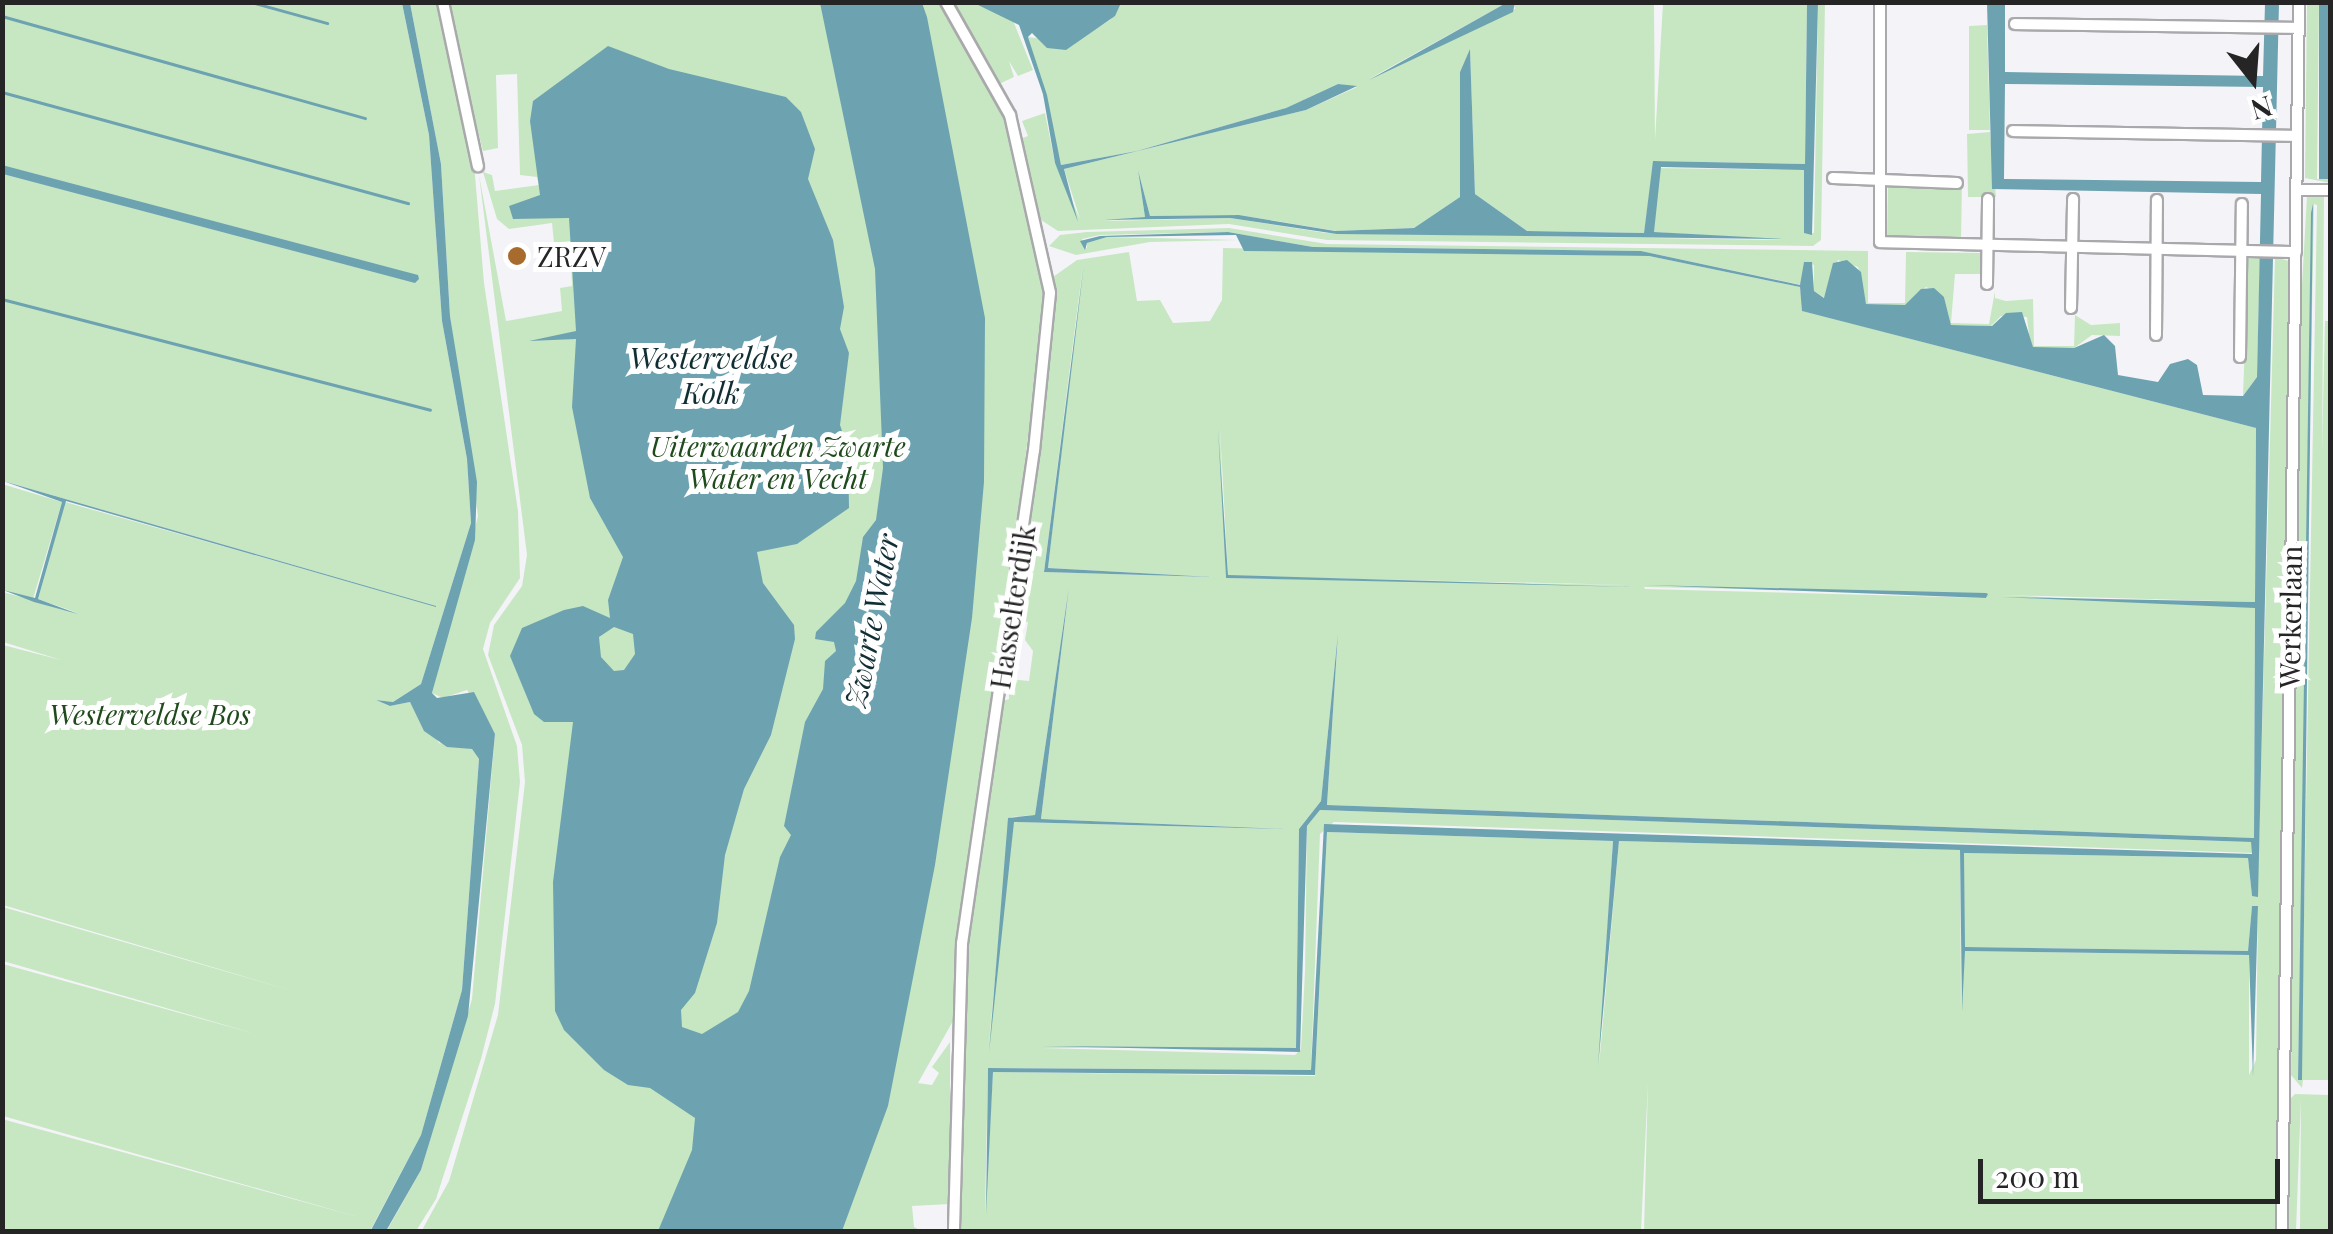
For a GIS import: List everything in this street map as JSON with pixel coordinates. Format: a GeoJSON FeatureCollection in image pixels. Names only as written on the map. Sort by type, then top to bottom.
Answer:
{"type":"FeatureCollection","features":[{"type":"Feature","properties":{"kind":"street"},"geometry":{"type":"LineString","coordinates":[[443,2],[478,166]]}},
{"type":"Feature","properties":{"kind":"street","name":"Hasselterdijk"},"geometry":{"type":"LineString","coordinates":[[946,2],[1010,115],[1050,293],[1034,450],[962,942],[954,1232]]}},
{"type":"Feature","properties":{"kind":"street"},"geometry":{"type":"LineString","coordinates":[[1880,2],[1880,242],[2296,252]]}},
{"type":"Feature","properties":{"kind":"street","name":"Werkerlaan"},"geometry":{"type":"LineString","coordinates":[[2282,1232],[2298,136],[2293,28],[2300,2]]}},
{"type":"Feature","properties":{"kind":"street"},"geometry":{"type":"LineString","coordinates":[[2015,24],[2293,28]]}},
{"type":"Feature","properties":{"kind":"street"},"geometry":{"type":"LineString","coordinates":[[2014,132],[2298,136]]}},
{"type":"Feature","properties":{"kind":"street"},"geometry":{"type":"LineString","coordinates":[[1833,178],[1957,182]]}},
{"type":"Feature","properties":{"kind":"street"},"geometry":{"type":"LineString","coordinates":[[2297,190],[2330,190]]}},
{"type":"Feature","properties":{"kind":"street"},"geometry":{"type":"LineString","coordinates":[[1987,284],[1988,199]]}},
{"type":"Feature","properties":{"kind":"street"},"geometry":{"type":"LineString","coordinates":[[2071,308],[2073,199]]}},
{"type":"Feature","properties":{"kind":"street"},"geometry":{"type":"LineString","coordinates":[[2156,335],[2157,200]]}},
{"type":"Feature","properties":{"kind":"street"},"geometry":{"type":"LineString","coordinates":[[2240,357],[2242,204]]}},
{"type":"Feature","properties":{"kind":"green space"},"geometry":{"type":"Polygon","coordinates":[[[441,2],[473,151],[484,283],[518,511],[520,578],[490,623],[483,649],[517,746],[520,782],[495,1004],[481,1059],[436,1199],[416,1231],[386,1232],[421,1170],[472,999],[495,734],[467,690],[443,698],[432,693],[478,516],[450,316],[441,164],[410,3],[441,2]]]}},
{"type":"Feature","properties":{"kind":"green space","name":"Westerveldse Bos"},"geometry":{"type":"Polygon","coordinates":[[[3,3],[402,3],[429,135],[442,321],[467,459],[471,523],[421,684],[393,702],[376,700],[390,706],[410,702],[439,743],[472,749],[479,759],[462,990],[421,1135],[370,1231],[3,1232],[2,1119],[362,1218],[3,1116],[3,964],[263,1036],[3,961],[3,907],[293,991],[3,905],[3,645],[61,660],[3,642],[3,592],[78,613],[38,599],[65,502],[436,606],[3,481],[3,3]]]}},
{"type":"Feature","properties":{"kind":"green space","name":"Uiterwaarden Zwarte Water en Vecht"},"geometry":{"type":"Polygon","coordinates":[[[445,3],[941,3],[1005,113],[1047,289],[953,1021],[918,1083],[932,1085],[939,1073],[932,1067],[950,1042],[950,1204],[912,1206],[914,1227],[922,1231],[421,1232],[449,1181],[498,1015],[525,782],[522,745],[488,655],[494,625],[522,586],[527,555],[479,175],[506,321],[562,311],[560,288],[572,286],[570,241],[554,243],[552,223],[509,229],[497,219],[483,172],[492,175],[495,191],[539,185],[537,177],[520,175],[517,74],[496,75],[498,148],[483,151],[445,3]]]}},
{"type":"Feature","properties":{"kind":"green space"},"geometry":{"type":"Polygon","coordinates":[[[949,3],[974,3],[1012,18],[1033,70],[1018,76],[1009,61],[1014,77],[999,84],[949,3]]]}},
{"type":"Feature","properties":{"kind":"green space"},"geometry":{"type":"Polygon","coordinates":[[[1121,3],[1506,3],[1369,79],[1515,9],[1515,3],[1654,3],[1655,140],[1663,3],[1807,3],[1805,164],[1654,161],[1644,233],[1527,231],[1475,194],[1470,50],[1460,72],[1460,197],[1414,228],[1336,231],[1239,215],[1150,216],[1138,170],[1145,217],[1105,221],[1230,218],[1326,233],[1781,240],[1654,232],[1657,168],[1804,170],[1804,233],[1814,233],[1818,3],[1825,3],[1821,240],[1813,246],[1327,240],[1229,224],[1058,231],[1041,220],[1020,139],[1028,136],[1022,121],[1045,113],[1055,163],[1080,219],[1064,169],[1306,110],[1357,87],[1338,84],[1286,108],[1137,151],[1061,165],[1028,37],[1073,43],[1110,20],[1121,3]]]}},
{"type":"Feature","properties":{"kind":"green space"},"geometry":{"type":"Polygon","coordinates":[[[2307,3],[2319,3],[2317,179],[2329,179],[2330,64],[2330,183],[2305,178],[2307,3]]]}},
{"type":"Feature","properties":{"kind":"green space"},"geometry":{"type":"Polygon","coordinates":[[[1987,25],[1990,130],[1969,130],[1969,26],[1987,25]]]}},
{"type":"Feature","properties":{"kind":"green space"},"geometry":{"type":"Polygon","coordinates":[[[1990,132],[1996,197],[1968,197],[1967,134],[1990,132]]]}},
{"type":"Feature","properties":{"kind":"green space"},"geometry":{"type":"Polygon","coordinates":[[[1888,183],[1962,184],[1961,239],[1887,238],[1888,183]]]}},
{"type":"Feature","properties":{"kind":"green space"},"geometry":{"type":"Polygon","coordinates":[[[2307,196],[2324,197],[2322,452],[2325,321],[2330,321],[2330,1080],[2303,1080],[2302,1088],[2291,1075],[2298,356],[2307,196]],[[2314,204],[2298,1079],[2301,1080],[2317,205],[2314,204]]]}},
{"type":"Feature","properties":{"kind":"green space"},"geometry":{"type":"Polygon","coordinates":[[[1229,228],[1327,244],[1868,251],[1868,303],[1905,303],[1906,252],[1983,253],[1983,274],[1955,274],[1951,323],[1989,324],[1995,291],[1995,298],[2006,301],[2033,299],[2034,346],[2074,346],[2075,315],[2091,325],[2120,323],[2120,336],[2092,335],[2074,348],[2034,348],[2030,344],[2027,317],[2001,316],[1991,326],[1951,325],[1944,297],[1926,287],[1905,306],[1866,304],[1858,267],[1838,260],[1825,298],[1814,291],[1814,265],[1805,262],[1801,285],[1641,251],[1313,247],[1228,232],[1100,235],[1082,239],[1087,249],[1087,243],[1107,237],[1240,240],[1150,242],[1076,255],[1049,246],[1060,235],[1087,232],[1229,228]]]}},
{"type":"Feature","properties":{"kind":"green space"},"geometry":{"type":"Polygon","coordinates":[[[1223,248],[1649,256],[1800,287],[1803,311],[2256,428],[2255,602],[2002,595],[2255,607],[2254,838],[1327,805],[1338,633],[1321,801],[1299,829],[1296,1048],[1043,1048],[1295,1055],[1301,1049],[1307,826],[1320,810],[2251,842],[2254,853],[1334,822],[1320,834],[1311,1070],[988,1068],[985,1213],[993,1072],[1315,1076],[1327,832],[1613,841],[1599,1066],[1619,841],[1960,850],[1961,1011],[1964,951],[2249,955],[2249,1075],[2256,1060],[2258,906],[2252,907],[2248,951],[1964,947],[1964,853],[2248,858],[2252,896],[2259,844],[2275,257],[2292,262],[2278,1231],[1644,1231],[1648,1083],[1641,1231],[957,1232],[966,942],[1000,702],[1009,699],[1008,679],[1029,681],[1033,651],[1025,640],[1028,622],[1014,620],[1050,348],[1053,277],[1077,260],[1129,252],[1137,301],[1160,300],[1173,323],[1210,321],[1222,300],[1223,248]],[[1083,265],[1044,572],[1212,577],[1048,568],[1083,265]],[[1220,429],[1226,578],[1631,585],[1228,576],[1220,429]],[[1069,587],[1035,815],[1011,817],[988,1052],[1013,822],[1286,829],[1041,819],[1069,587]],[[1645,589],[1988,598],[1977,594],[1645,589]]]}},
{"type":"Feature","properties":{"kind":"green space"},"geometry":{"type":"Polygon","coordinates":[[[2248,256],[2260,257],[2257,377],[2243,396],[2248,256]]]}},
{"type":"Feature","properties":{"kind":"green space"},"geometry":{"type":"Polygon","coordinates":[[[2,484],[62,502],[33,599],[3,590],[2,484]]]}},
{"type":"Feature","properties":{"kind":"green space"},"geometry":{"type":"Polygon","coordinates":[[[2295,1094],[2330,1095],[2330,1231],[2300,1231],[2301,1099],[2296,1231],[2286,1232],[2288,1101],[2295,1094]]]}},
{"type":"Feature","properties":{"kind":"water"},"geometry":{"type":"Polygon","coordinates":[[[402,3],[410,3],[441,164],[450,316],[477,482],[475,540],[432,693],[437,698],[474,692],[495,734],[468,1016],[421,1170],[386,1231],[370,1232],[421,1135],[462,990],[479,759],[472,749],[447,747],[424,731],[410,702],[390,706],[376,700],[393,702],[421,684],[471,523],[467,459],[442,321],[429,135],[402,3]]]}},
{"type":"Feature","properties":{"kind":"water","name":"Uiterwaarden Zwarte Water en Vecht"},"geometry":{"type":"Polygon","coordinates":[[[820,3],[922,3],[927,17],[985,318],[984,482],[972,618],[935,865],[888,1106],[842,1231],[658,1231],[692,1150],[695,1118],[650,1088],[628,1085],[604,1070],[564,1030],[555,1011],[553,882],[573,722],[544,722],[534,714],[510,656],[522,628],[564,610],[583,606],[610,618],[608,600],[623,557],[590,498],[572,407],[576,339],[529,341],[576,331],[569,218],[513,219],[509,206],[540,195],[530,121],[533,101],[608,46],[669,69],[786,97],[801,112],[815,149],[808,179],[833,240],[844,307],[840,329],[849,353],[840,425],[848,448],[849,508],[797,544],[757,552],[763,583],[794,625],[795,639],[771,735],[744,789],[725,855],[717,923],[695,993],[681,1010],[682,1027],[702,1034],[738,1012],[749,991],[780,857],[791,835],[784,826],[805,722],[823,689],[825,661],[836,651],[834,642],[815,639],[816,632],[845,603],[856,581],[863,537],[876,520],[883,468],[875,269],[820,3]],[[614,627],[599,637],[601,657],[614,671],[624,670],[635,654],[633,634],[614,627]]]}},
{"type":"Feature","properties":{"kind":"water"},"geometry":{"type":"Polygon","coordinates":[[[974,3],[1121,3],[1115,16],[1066,50],[1047,48],[1032,33],[1028,37],[1047,95],[1061,165],[1137,151],[1286,108],[1338,84],[1357,86],[1306,110],[1064,169],[1078,222],[1055,163],[1043,94],[1019,25],[974,3]]]}},
{"type":"Feature","properties":{"kind":"water"},"geometry":{"type":"Polygon","coordinates":[[[1506,3],[1515,3],[1513,12],[1369,80],[1506,3]]]}},
{"type":"Feature","properties":{"kind":"water"},"geometry":{"type":"Polygon","coordinates":[[[1807,3],[1818,3],[1812,235],[1804,233],[1804,170],[1661,167],[1654,232],[1783,239],[1337,234],[1230,218],[1104,220],[1145,217],[1138,170],[1150,216],[1239,215],[1335,231],[1414,228],[1460,197],[1460,72],[1470,49],[1475,194],[1527,231],[1644,233],[1653,161],[1805,164],[1807,3]]]}},
{"type":"Feature","properties":{"kind":"water"},"geometry":{"type":"Polygon","coordinates":[[[1987,3],[2005,3],[2005,72],[2263,76],[2265,3],[2279,3],[2258,897],[2252,896],[2248,858],[1964,853],[1965,947],[2248,951],[2252,906],[2258,906],[2253,1077],[2249,955],[1965,951],[1962,1012],[1960,850],[1619,841],[1598,1066],[1613,841],[1327,832],[1315,1075],[993,1072],[986,1215],[988,1068],[1311,1070],[1324,824],[2252,854],[2251,842],[1320,810],[1307,826],[1300,1052],[1041,1046],[1296,1048],[1299,829],[1321,801],[1338,633],[1327,805],[2254,838],[2255,608],[2002,597],[2255,602],[2256,428],[1802,311],[1800,287],[1649,256],[1244,251],[1236,235],[1107,237],[1087,243],[1085,250],[1080,241],[1100,236],[1228,232],[1313,247],[1641,251],[1800,285],[1804,262],[1812,262],[1814,291],[1824,298],[1833,263],[1847,260],[1861,272],[1866,304],[1905,305],[1921,289],[1934,288],[1944,297],[1951,325],[1992,326],[2006,313],[2022,312],[2033,347],[2074,348],[2104,335],[2115,346],[2118,375],[2158,382],[2170,364],[2188,359],[2197,365],[2203,395],[2243,396],[2257,377],[2261,194],[1992,189],[1987,3]],[[2005,84],[2004,179],[2261,182],[2263,87],[2005,84]]]}},
{"type":"Feature","properties":{"kind":"water"},"geometry":{"type":"Polygon","coordinates":[[[2319,3],[2330,3],[2330,179],[2319,179],[2319,3]]]}},
{"type":"Feature","properties":{"kind":"water"},"geometry":{"type":"Polygon","coordinates":[[[2,165],[418,275],[419,279],[415,283],[3,174],[2,165]]]}},
{"type":"Feature","properties":{"kind":"water"},"geometry":{"type":"Polygon","coordinates":[[[2313,204],[2302,1080],[2298,1080],[2311,213],[2313,204]]]}},
{"type":"Feature","properties":{"kind":"water"},"geometry":{"type":"Polygon","coordinates":[[[1084,264],[1048,568],[1212,577],[1044,572],[1084,264]]]}},
{"type":"Feature","properties":{"kind":"water"},"geometry":{"type":"Polygon","coordinates":[[[1218,428],[1228,575],[1634,587],[1226,578],[1218,428]]]}},
{"type":"Feature","properties":{"kind":"water"},"geometry":{"type":"Polygon","coordinates":[[[3,481],[436,607],[66,501],[38,599],[78,614],[34,602],[3,590],[35,598],[62,502],[3,481]]]}},
{"type":"Feature","properties":{"kind":"water"},"geometry":{"type":"Polygon","coordinates":[[[1645,585],[1986,593],[1988,594],[1986,598],[1645,585]]]}},
{"type":"Feature","properties":{"kind":"water"},"geometry":{"type":"Polygon","coordinates":[[[1069,587],[1041,819],[1286,829],[1014,822],[989,1053],[1008,818],[1035,815],[1069,587]]]}},
{"type":"Feature","properties":{"kind":"waterway"},"geometry":{"type":"LineString","coordinates":[[251,2],[327,23]]}},
{"type":"Feature","properties":{"kind":"waterway"},"geometry":{"type":"LineString","coordinates":[[2,16],[365,118]]}},
{"type":"Feature","properties":{"kind":"waterway"},"geometry":{"type":"LineString","coordinates":[[2,92],[408,203]]}},
{"type":"Feature","properties":{"kind":"waterway"},"geometry":{"type":"LineString","coordinates":[[2,299],[430,410]]}},
{"type":"Feature","properties":{"kind":"place","name":"ZRZV"},"geometry":{"type":"Point","coordinates":[517,256]}},
{"type":"Feature","properties":{"kind":"water label","name":"Westerveldse Kolk"},"geometry":{"type":"Point","coordinates":[711,374]}},
{"type":"Feature","properties":{"kind":"water label","name":"Zwarte Water"},"geometry":{"type":"Point","coordinates":[871,620]}}]}
